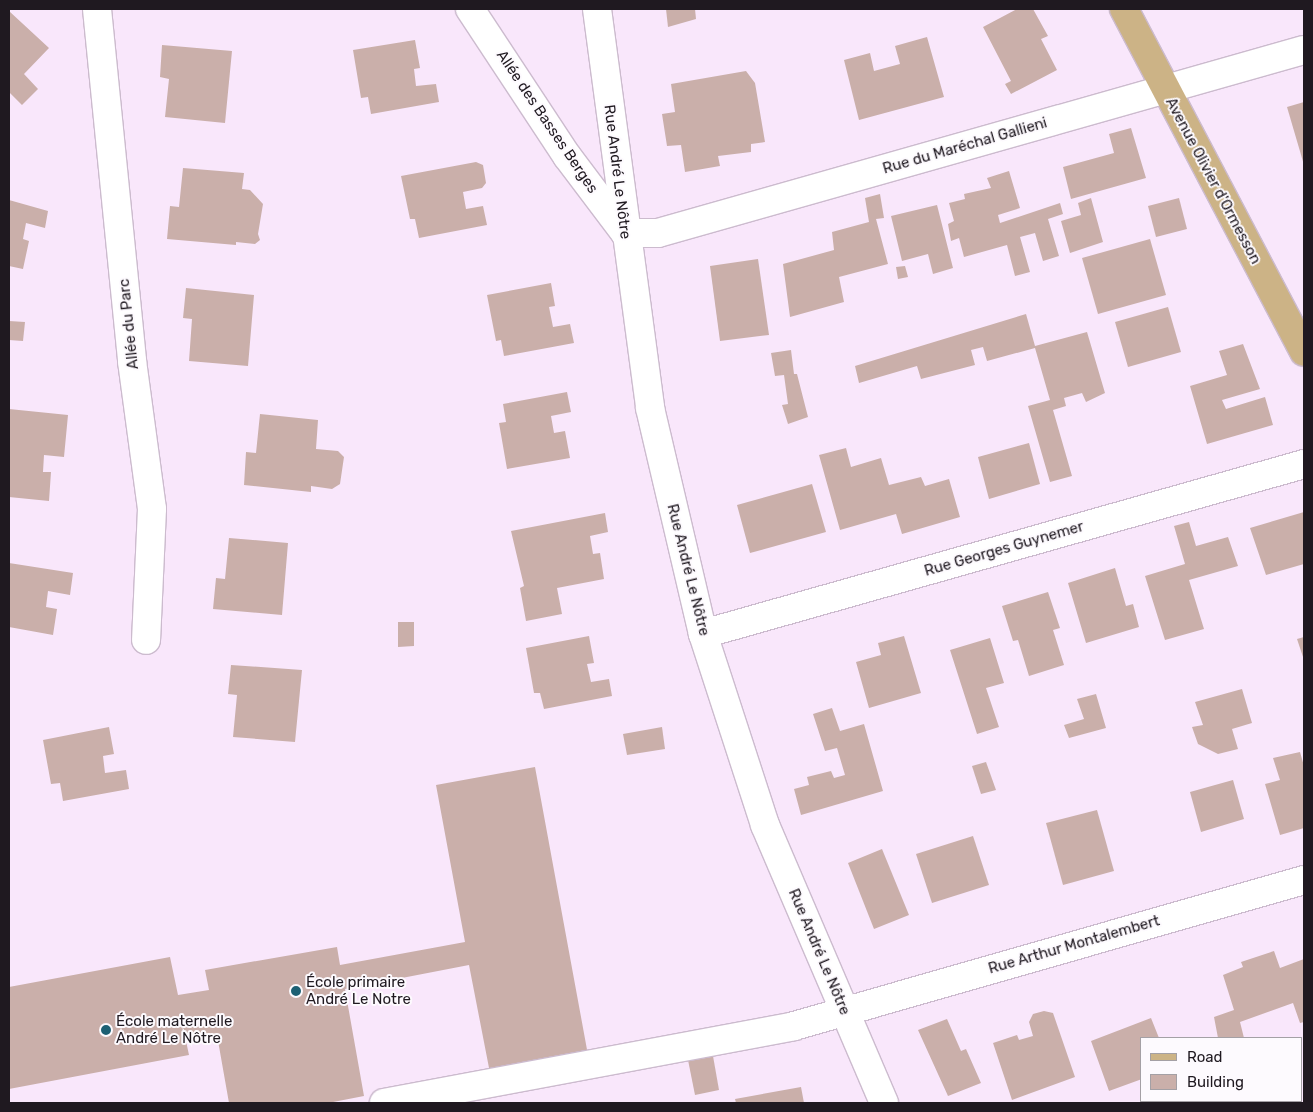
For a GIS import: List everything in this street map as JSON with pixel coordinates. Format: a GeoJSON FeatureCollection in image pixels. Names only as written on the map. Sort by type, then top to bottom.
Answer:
{"type":"FeatureCollection","features":[{"type":"Feature","properties":{"kind":"main road","name":"Avenue Olivier d'Ormesson"},"geometry":{"type":"LineString","coordinates":[[1124,9],[1164,90],[1304,352]]}},
{"type":"Feature","properties":{"kind":"street","name":"Allée du Parc"},"geometry":{"type":"LineString","coordinates":[[97,9],[132,361],[152,509],[146,640]]}},
{"type":"Feature","properties":{"kind":"street","name":"Allée des Basses Berges"},"geometry":{"type":"LineString","coordinates":[[470,9],[567,156],[625,233]]}},
{"type":"Feature","properties":{"kind":"street","name":"Rue André Le Nôtre"},"geometry":{"type":"LineString","coordinates":[[597,9],[625,233],[650,408],[703,634],[765,825],[884,1103]]}},
{"type":"Feature","properties":{"kind":"street","name":"Rue du Maréchal Gallieni"},"geometry":{"type":"LineString","coordinates":[[625,233],[658,233],[1304,50]]}},
{"type":"Feature","properties":{"kind":"street","name":"Rue Georges Guynemer"},"geometry":{"type":"LineString","coordinates":[[703,634],[1304,464]]}},
{"type":"Feature","properties":{"kind":"street","name":"Rue Arthur Montalembert"},"geometry":{"type":"LineString","coordinates":[[384,1103],[794,1026],[844,1010],[1304,880]]}},
{"type":"Feature","properties":{"kind":"building"},"geometry":{"type":"Polygon","coordinates":[[[666,9],[695,9],[696,19],[668,27],[666,9]]]}},
{"type":"Feature","properties":{"kind":"building"},"geometry":{"type":"Polygon","coordinates":[[[1017,9],[1033,9],[1048,36],[1041,39],[1057,70],[1011,94],[1005,84],[1011,81],[983,27],[1017,9]]]}},
{"type":"Feature","properties":{"kind":"building"},"geometry":{"type":"Polygon","coordinates":[[[9,11],[49,48],[24,74],[38,89],[22,105],[9,92],[9,11]]]}},
{"type":"Feature","properties":{"kind":"building"},"geometry":{"type":"Polygon","coordinates":[[[927,37],[944,97],[859,120],[844,60],[870,53],[874,71],[900,64],[895,46],[927,37]]]}},
{"type":"Feature","properties":{"kind":"building"},"geometry":{"type":"Polygon","coordinates":[[[415,40],[420,68],[414,69],[416,86],[436,84],[439,102],[371,114],[368,97],[361,98],[353,50],[415,40]]]}},
{"type":"Feature","properties":{"kind":"building"},"geometry":{"type":"Polygon","coordinates":[[[162,45],[232,51],[225,123],[165,117],[169,79],[160,77],[162,45]]]}},
{"type":"Feature","properties":{"kind":"building"},"geometry":{"type":"Polygon","coordinates":[[[746,71],[755,83],[765,142],[751,144],[751,152],[718,156],[720,166],[685,172],[681,145],[667,146],[662,114],[675,112],[671,84],[746,71]]]}},
{"type":"Feature","properties":{"kind":"building"},"geometry":{"type":"Polygon","coordinates":[[[1304,102],[1304,165],[1287,107],[1304,102]]]}},
{"type":"Feature","properties":{"kind":"building"},"geometry":{"type":"Polygon","coordinates":[[[1131,128],[1146,178],[1071,199],[1063,167],[1114,153],[1109,134],[1131,128]]]}},
{"type":"Feature","properties":{"kind":"building"},"geometry":{"type":"Polygon","coordinates":[[[476,162],[483,165],[486,183],[482,188],[463,192],[466,209],[483,206],[487,225],[419,238],[415,219],[410,219],[401,176],[476,162]]]}},
{"type":"Feature","properties":{"kind":"building"},"geometry":{"type":"Polygon","coordinates":[[[183,168],[244,173],[242,189],[250,190],[263,204],[258,234],[260,240],[255,244],[236,242],[236,245],[167,239],[170,206],[179,207],[183,168]]]}},
{"type":"Feature","properties":{"kind":"building"},"geometry":{"type":"Polygon","coordinates":[[[1009,171],[1020,208],[998,215],[1000,223],[1060,203],[1063,214],[1048,219],[1059,256],[1043,261],[1035,233],[1020,237],[1030,272],[1015,276],[1007,245],[964,257],[959,238],[951,241],[948,224],[954,221],[949,203],[965,199],[964,194],[991,188],[987,178],[1009,171]]]}},
{"type":"Feature","properties":{"kind":"building"},"geometry":{"type":"Polygon","coordinates":[[[880,194],[884,218],[876,219],[888,264],[839,277],[844,302],[790,317],[783,264],[834,250],[832,232],[869,222],[865,198],[880,194]]]}},
{"type":"Feature","properties":{"kind":"building"},"geometry":{"type":"Polygon","coordinates":[[[1091,198],[1103,242],[1070,253],[1061,221],[1081,215],[1078,203],[1091,198]]]}},
{"type":"Feature","properties":{"kind":"building"},"geometry":{"type":"Polygon","coordinates":[[[1179,198],[1187,229],[1156,237],[1148,206],[1179,198]]]}},
{"type":"Feature","properties":{"kind":"building"},"geometry":{"type":"Polygon","coordinates":[[[9,200],[48,211],[45,228],[26,223],[23,239],[29,241],[23,269],[9,266],[9,200]]]}},
{"type":"Feature","properties":{"kind":"building"},"geometry":{"type":"Polygon","coordinates":[[[937,205],[953,268],[933,274],[928,254],[902,261],[891,216],[937,205]]]}},
{"type":"Feature","properties":{"kind":"building"},"geometry":{"type":"Polygon","coordinates":[[[1150,239],[1166,295],[1098,314],[1082,258],[1150,239]]]}},
{"type":"Feature","properties":{"kind":"building"},"geometry":{"type":"Polygon","coordinates":[[[758,259],[769,335],[720,341],[710,266],[758,259]]]}},
{"type":"Feature","properties":{"kind":"building"},"geometry":{"type":"Polygon","coordinates":[[[905,266],[908,277],[898,279],[896,267],[905,266]]]}},
{"type":"Feature","properties":{"kind":"building"},"geometry":{"type":"Polygon","coordinates":[[[551,283],[555,306],[549,307],[553,327],[570,324],[574,343],[504,356],[501,340],[496,341],[487,295],[551,283]]]}},
{"type":"Feature","properties":{"kind":"building"},"geometry":{"type":"Polygon","coordinates":[[[186,288],[254,295],[248,366],[189,361],[192,319],[183,318],[186,288]]]}},
{"type":"Feature","properties":{"kind":"building"},"geometry":{"type":"Polygon","coordinates":[[[1168,307],[1181,352],[1128,367],[1115,322],[1168,307]]]}},
{"type":"Feature","properties":{"kind":"building"},"geometry":{"type":"Polygon","coordinates":[[[1026,314],[1035,346],[1087,332],[1105,393],[1086,402],[1082,393],[1064,398],[1066,406],[1053,410],[1072,476],[1050,482],[1028,406],[1050,400],[1035,348],[987,361],[983,347],[971,350],[975,365],[921,379],[917,366],[859,383],[855,366],[1026,314]]]}},
{"type":"Feature","properties":{"kind":"building"},"geometry":{"type":"Polygon","coordinates":[[[9,321],[25,322],[23,341],[9,340],[9,321]]]}},
{"type":"Feature","properties":{"kind":"building"},"geometry":{"type":"Polygon","coordinates":[[[1243,344],[1260,389],[1222,400],[1226,409],[1265,397],[1273,425],[1207,444],[1190,386],[1227,375],[1219,351],[1243,344]]]}},
{"type":"Feature","properties":{"kind":"building"},"geometry":{"type":"Polygon","coordinates":[[[791,350],[794,374],[797,374],[808,417],[788,424],[782,405],[788,404],[784,375],[775,376],[771,353],[791,350]]]}},
{"type":"Feature","properties":{"kind":"building"},"geometry":{"type":"Polygon","coordinates":[[[567,392],[571,412],[551,416],[554,433],[565,431],[570,458],[507,469],[499,423],[506,422],[503,404],[567,392]]]}},
{"type":"Feature","properties":{"kind":"building"},"geometry":{"type":"Polygon","coordinates":[[[9,409],[68,415],[64,457],[44,455],[43,472],[51,472],[49,501],[9,497],[9,409]]]}},
{"type":"Feature","properties":{"kind":"building"},"geometry":{"type":"Polygon","coordinates":[[[260,414],[318,420],[316,449],[338,451],[344,457],[340,484],[332,489],[311,486],[311,492],[244,485],[246,452],[256,453],[260,414]]]}},
{"type":"Feature","properties":{"kind":"building"},"geometry":{"type":"Polygon","coordinates":[[[1029,443],[1040,484],[989,499],[978,457],[1029,443]]]}},
{"type":"Feature","properties":{"kind":"building"},"geometry":{"type":"Polygon","coordinates":[[[846,448],[851,467],[881,458],[889,485],[921,477],[925,486],[949,479],[960,517],[902,534],[896,514],[840,530],[819,455],[846,448]]]}},
{"type":"Feature","properties":{"kind":"building"},"geometry":{"type":"Polygon","coordinates":[[[812,484],[826,532],[750,553],[737,505],[812,484]]]}},
{"type":"Feature","properties":{"kind":"building"},"geometry":{"type":"Polygon","coordinates":[[[1304,512],[1304,564],[1266,575],[1250,528],[1304,512]]]}},
{"type":"Feature","properties":{"kind":"building"},"geometry":{"type":"Polygon","coordinates":[[[605,513],[608,532],[590,536],[593,554],[600,553],[604,579],[557,588],[562,614],[526,621],[520,588],[524,586],[511,531],[605,513]]]}},
{"type":"Feature","properties":{"kind":"building"},"geometry":{"type":"Polygon","coordinates":[[[1189,522],[1196,546],[1228,537],[1238,566],[1189,580],[1204,629],[1165,640],[1145,576],[1185,564],[1174,526],[1189,522]]]}},
{"type":"Feature","properties":{"kind":"building"},"geometry":{"type":"Polygon","coordinates":[[[229,538],[288,543],[282,615],[213,609],[216,578],[225,579],[229,538]]]}},
{"type":"Feature","properties":{"kind":"building"},"geometry":{"type":"Polygon","coordinates":[[[9,563],[73,573],[70,595],[48,591],[46,607],[57,609],[53,635],[9,627],[9,563]]]}},
{"type":"Feature","properties":{"kind":"building"},"geometry":{"type":"Polygon","coordinates":[[[1115,568],[1126,606],[1133,604],[1139,627],[1086,643],[1068,583],[1115,568]]]}},
{"type":"Feature","properties":{"kind":"building"},"geometry":{"type":"Polygon","coordinates":[[[1048,592],[1060,628],[1053,630],[1064,665],[1029,676],[1018,640],[1013,641],[1002,606],[1048,592]]]}},
{"type":"Feature","properties":{"kind":"building"},"geometry":{"type":"Polygon","coordinates":[[[398,622],[414,622],[414,646],[398,647],[398,622]]]}},
{"type":"Feature","properties":{"kind":"building"},"geometry":{"type":"Polygon","coordinates":[[[589,636],[594,663],[587,664],[591,682],[609,679],[612,696],[544,709],[540,693],[534,693],[526,648],[589,636]]]}},
{"type":"Feature","properties":{"kind":"building"},"geometry":{"type":"Polygon","coordinates":[[[904,636],[921,693],[869,708],[856,662],[881,655],[878,643],[904,636]]]}},
{"type":"Feature","properties":{"kind":"building"},"geometry":{"type":"Polygon","coordinates":[[[1304,637],[1304,660],[1297,639],[1304,637]]]}},
{"type":"Feature","properties":{"kind":"building"},"geometry":{"type":"Polygon","coordinates":[[[990,638],[1004,683],[986,688],[999,727],[977,734],[950,650],[990,638]]]}},
{"type":"Feature","properties":{"kind":"building"},"geometry":{"type":"Polygon","coordinates":[[[231,665],[302,670],[295,742],[233,737],[237,695],[228,694],[231,665]]]}},
{"type":"Feature","properties":{"kind":"building"},"geometry":{"type":"Polygon","coordinates":[[[1242,689],[1252,723],[1232,729],[1238,749],[1218,754],[1198,744],[1192,727],[1203,725],[1195,702],[1242,689]]]}},
{"type":"Feature","properties":{"kind":"building"},"geometry":{"type":"Polygon","coordinates":[[[1096,694],[1106,728],[1069,738],[1064,725],[1084,719],[1077,699],[1096,694]]]}},
{"type":"Feature","properties":{"kind":"building"},"geometry":{"type":"Polygon","coordinates":[[[832,708],[840,731],[864,724],[883,791],[801,815],[794,789],[809,785],[807,777],[831,771],[834,778],[845,775],[837,748],[825,751],[813,714],[832,708]]]}},
{"type":"Feature","properties":{"kind":"building"},"geometry":{"type":"Polygon","coordinates":[[[109,727],[114,754],[103,756],[105,773],[126,770],[129,789],[63,801],[60,783],[51,784],[43,740],[109,727]]]}},
{"type":"Feature","properties":{"kind":"building"},"geometry":{"type":"Polygon","coordinates":[[[662,727],[665,749],[627,755],[623,734],[662,727]]]}},
{"type":"Feature","properties":{"kind":"building"},"geometry":{"type":"Polygon","coordinates":[[[1300,752],[1304,766],[1304,828],[1280,835],[1265,784],[1280,780],[1273,758],[1300,752]]]}},
{"type":"Feature","properties":{"kind":"building"},"geometry":{"type":"Polygon","coordinates":[[[986,762],[996,790],[981,794],[972,766],[986,762]]]}},
{"type":"Feature","properties":{"kind":"building"},"geometry":{"type":"Polygon","coordinates":[[[535,767],[588,1055],[490,1073],[469,965],[345,989],[364,1096],[328,1103],[229,1103],[217,1035],[186,1041],[189,1055],[9,1089],[9,987],[170,957],[178,995],[209,990],[205,970],[337,947],[340,965],[465,942],[436,785],[535,767]]]}},
{"type":"Feature","properties":{"kind":"building"},"geometry":{"type":"Polygon","coordinates":[[[1233,780],[1244,819],[1201,832],[1190,792],[1233,780]]]}},
{"type":"Feature","properties":{"kind":"building"},"geometry":{"type":"Polygon","coordinates":[[[1097,810],[1114,871],[1063,885],[1046,823],[1097,810]]]}},
{"type":"Feature","properties":{"kind":"building"},"geometry":{"type":"Polygon","coordinates":[[[973,836],[989,885],[932,903],[916,854],[973,836]]]}},
{"type":"Feature","properties":{"kind":"building"},"geometry":{"type":"Polygon","coordinates":[[[882,849],[909,915],[874,929],[848,863],[882,849]]]}},
{"type":"Feature","properties":{"kind":"building"},"geometry":{"type":"Polygon","coordinates":[[[1274,951],[1280,968],[1304,959],[1304,1022],[1300,1023],[1293,1003],[1240,1022],[1244,1037],[1218,1037],[1214,1017],[1234,1010],[1223,975],[1243,967],[1241,962],[1274,951]]]}},
{"type":"Feature","properties":{"kind":"building"},"geometry":{"type":"Polygon","coordinates":[[[1044,1011],[1053,1013],[1075,1077],[1012,1100],[993,1043],[1017,1035],[1019,1040],[1033,1036],[1029,1022],[1033,1014],[1044,1011]]]}},
{"type":"Feature","properties":{"kind":"building"},"geometry":{"type":"Polygon","coordinates":[[[1151,1018],[1159,1037],[1140,1037],[1140,1080],[1109,1091],[1091,1041],[1151,1018]]]}},
{"type":"Feature","properties":{"kind":"building"},"geometry":{"type":"Polygon","coordinates":[[[947,1019],[961,1051],[966,1049],[981,1083],[948,1096],[918,1030],[947,1019]]]}},
{"type":"Feature","properties":{"kind":"building"},"geometry":{"type":"Polygon","coordinates":[[[713,1056],[719,1090],[695,1095],[688,1060],[713,1056]]]}},
{"type":"Feature","properties":{"kind":"building"},"geometry":{"type":"Polygon","coordinates":[[[801,1087],[804,1103],[736,1103],[735,1099],[801,1087]]]}},
{"type":"Feature","properties":{"kind":"building"},"geometry":{"type":"Polygon","coordinates":[[[1182,1102],[1264,1103],[1183,1103],[1182,1102]]]}},
{"type":"Feature","properties":{"kind":"place","name":"École primaire André Le Notre"},"geometry":{"type":"Point","coordinates":[296,991]}},
{"type":"Feature","properties":{"kind":"place","name":"École maternelle André Le Nôtre"},"geometry":{"type":"Point","coordinates":[106,1030]}}]}
